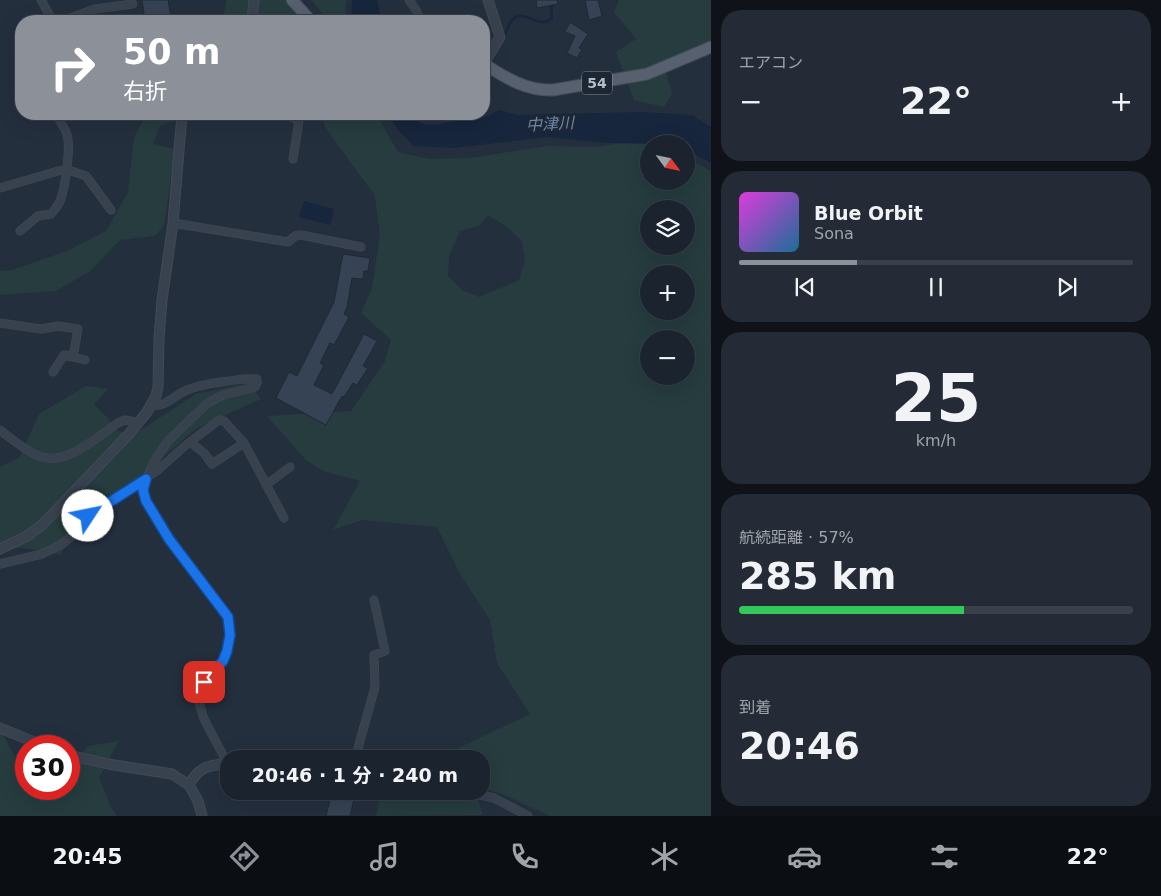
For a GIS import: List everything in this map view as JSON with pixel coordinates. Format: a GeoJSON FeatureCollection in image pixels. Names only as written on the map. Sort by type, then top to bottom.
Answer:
{"type":"FeatureCollection","features":[{"type":"Feature","properties":{"kind":"main road"},"geometry":{"type":"LineString","coordinates":[[292,0],[306,15]]}},
{"type":"Feature","properties":{"kind":"main road","name":"54"},"geometry":{"type":"LineString","coordinates":[[490,67],[525,86],[540,90],[553,90],[646,74],[711,47]]}},
{"type":"Feature","properties":{"kind":"street"},"geometry":{"type":"LineString","coordinates":[[41,0],[49,15]]}},
{"type":"Feature","properties":{"kind":"street"},"geometry":{"type":"LineString","coordinates":[[253,15],[254,0]]}},
{"type":"Feature","properties":{"kind":"street"},"geometry":{"type":"LineString","coordinates":[[409,0],[418,15]]}},
{"type":"Feature","properties":{"kind":"street"},"geometry":{"type":"LineString","coordinates":[[488,0],[499,28],[500,37],[490,54]]}},
{"type":"Feature","properties":{"kind":"street"},"geometry":{"type":"LineString","coordinates":[[78,15],[95,9],[133,4]]}},
{"type":"Feature","properties":{"kind":"street"},"geometry":{"type":"LineString","coordinates":[[20,230],[38,216],[51,214],[60,201],[69,142],[67,133],[59,120]]}},
{"type":"Feature","properties":{"kind":"street"},"geometry":{"type":"LineString","coordinates":[[0,550],[27,536],[42,525],[139,423],[152,405],[158,387],[162,300],[173,223],[182,120]]}},
{"type":"Feature","properties":{"kind":"street"},"geometry":{"type":"LineString","coordinates":[[293,159],[300,120]]}},
{"type":"Feature","properties":{"kind":"street"},"geometry":{"type":"LineString","coordinates":[[0,188],[65,169],[86,176],[112,210]]}},
{"type":"Feature","properties":{"kind":"street"},"geometry":{"type":"LineString","coordinates":[[173,223],[288,242],[295,236],[301,236],[361,247]]}},
{"type":"Feature","properties":{"kind":"street"},"geometry":{"type":"LineString","coordinates":[[0,323],[41,329],[58,326],[78,329],[74,357]]}},
{"type":"Feature","properties":{"kind":"street"},"geometry":{"type":"LineString","coordinates":[[53,372],[64,355],[85,360]]}},
{"type":"Feature","properties":{"kind":"street"},"geometry":{"type":"LineString","coordinates":[[152,405],[160,406],[182,392],[194,388],[252,378],[258,381],[255,387],[223,395],[205,406],[168,442],[146,479],[143,490],[146,501],[169,539],[223,610],[229,623],[230,640],[225,657],[200,688],[197,696],[204,719],[220,750]]}},
{"type":"Feature","properties":{"kind":"street"},"geometry":{"type":"LineString","coordinates":[[0,430],[33,454],[56,459],[72,454],[118,423],[125,420],[139,423]]}},
{"type":"Feature","properties":{"kind":"street"},"geometry":{"type":"LineString","coordinates":[[0,564],[36,556],[58,546],[72,536],[92,513],[146,479],[219,420],[224,421],[244,443],[284,518]]}},
{"type":"Feature","properties":{"kind":"street"},"geometry":{"type":"LineString","coordinates":[[190,442],[204,453],[212,464],[244,443]]}},
{"type":"Feature","properties":{"kind":"street"},"geometry":{"type":"LineString","coordinates":[[266,485],[290,468]]}},
{"type":"Feature","properties":{"kind":"street"},"geometry":{"type":"LineString","coordinates":[[357,750],[375,687],[374,655],[385,651],[374,600]]}},
{"type":"Feature","properties":{"kind":"street"},"geometry":{"type":"LineString","coordinates":[[0,728],[17,735]]}},
{"type":"Feature","properties":{"kind":"street"},"geometry":{"type":"LineString","coordinates":[[80,758],[108,764],[162,771],[180,778],[189,785],[198,801],[202,816]]}},
{"type":"Feature","properties":{"kind":"street"},"geometry":{"type":"LineString","coordinates":[[189,785],[195,773],[203,767],[220,764]]}},
{"type":"Feature","properties":{"kind":"street"},"geometry":{"type":"LineString","coordinates":[[490,797],[528,816]]}},
{"type":"Feature","properties":{"kind":"green space"},"geometry":{"type":"Polygon","coordinates":[[[227,0],[285,0],[296,15],[223,15],[227,0]]]}},
{"type":"Feature","properties":{"kind":"green space"},"geometry":{"type":"Polygon","coordinates":[[[312,0],[346,0],[345,15],[323,15],[312,0]]]}},
{"type":"Feature","properties":{"kind":"green space"},"geometry":{"type":"Polygon","coordinates":[[[619,0],[711,0],[711,44],[706,42],[666,71],[672,94],[664,107],[634,100],[616,52],[636,39],[614,12],[619,0]]]}},
{"type":"Feature","properties":{"kind":"green space"},"geometry":{"type":"Polygon","coordinates":[[[143,120],[175,120],[160,126],[153,144],[174,149],[164,225],[155,236],[120,240],[89,272],[55,291],[0,295],[0,271],[12,270],[67,251],[106,231],[128,192],[134,138],[143,120]]]}},
{"type":"Feature","properties":{"kind":"green space"},"geometry":{"type":"Polygon","coordinates":[[[323,120],[379,120],[398,152],[429,159],[469,158],[547,146],[595,147],[624,143],[640,144],[640,190],[695,190],[695,162],[711,171],[711,816],[550,816],[502,794],[490,791],[490,750],[455,750],[530,714],[497,663],[490,620],[460,574],[437,527],[362,520],[333,530],[360,481],[323,471],[306,460],[267,416],[351,411],[385,361],[391,340],[361,313],[372,288],[380,235],[375,196],[325,127],[323,120]],[[488,215],[479,226],[460,231],[449,256],[448,276],[462,290],[479,297],[519,280],[525,260],[522,241],[507,227],[488,215]]]}},
{"type":"Feature","properties":{"kind":"green space"},"geometry":{"type":"Polygon","coordinates":[[[249,383],[261,399],[197,428],[141,476],[74,523],[61,555],[24,548],[0,548],[0,467],[19,458],[39,414],[86,386],[108,389],[94,405],[107,417],[116,431],[136,433],[196,394],[249,383]]]}},
{"type":"Feature","properties":{"kind":"green space"},"geometry":{"type":"Polygon","coordinates":[[[0,733],[15,756],[15,800],[80,800],[80,755],[88,746],[119,741],[99,778],[111,807],[117,816],[0,816],[0,733]]]}},
{"type":"Feature","properties":{"kind":"green space"},"geometry":{"type":"Polygon","coordinates":[[[379,800],[478,800],[483,815],[376,816],[379,800]]]}},
{"type":"Feature","properties":{"kind":"water"},"geometry":{"type":"Polygon","coordinates":[[[352,0],[377,0],[381,15],[351,15],[352,0]]]}},
{"type":"Feature","properties":{"kind":"water","name":"中津川"},"geometry":{"type":"Polygon","coordinates":[[[500,110],[518,115],[642,112],[692,115],[711,127],[711,163],[695,155],[695,135],[640,135],[640,143],[607,143],[548,137],[453,148],[414,146],[391,120],[416,120],[424,124],[434,125],[453,121],[490,120],[490,115],[500,110]]]}},
{"type":"Feature","properties":{"kind":"water"},"geometry":{"type":"Polygon","coordinates":[[[304,201],[334,209],[330,225],[299,217],[304,201]]]}},
{"type":"Feature","properties":{"kind":"building"},"geometry":{"type":"Polygon","coordinates":[[[142,0],[168,0],[171,15],[144,15],[142,0]]]}},
{"type":"Feature","properties":{"kind":"building"},"geometry":{"type":"Polygon","coordinates":[[[536,0],[557,0],[558,4],[537,8],[536,0]]]}},
{"type":"Feature","properties":{"kind":"building"},"geometry":{"type":"Polygon","coordinates":[[[585,0],[598,0],[602,16],[589,20],[585,0]]]}},
{"type":"Feature","properties":{"kind":"building"},"geometry":{"type":"Polygon","coordinates":[[[570,22],[588,34],[579,48],[582,49],[577,58],[567,53],[575,36],[565,32],[570,22]]]}},
{"type":"Feature","properties":{"kind":"building"},"geometry":{"type":"Polygon","coordinates":[[[343,254],[370,258],[368,271],[364,271],[363,279],[352,278],[344,314],[349,317],[334,345],[330,343],[320,363],[324,365],[314,385],[332,394],[364,334],[377,341],[363,366],[368,368],[357,385],[353,383],[344,397],[342,396],[326,425],[276,398],[289,372],[297,376],[334,302],[343,254]]]}},
{"type":"Feature","properties":{"kind":"building"},"geometry":{"type":"Polygon","coordinates":[[[330,800],[354,800],[350,816],[326,816],[330,800]]]}},
{"type":"Feature","properties":{"kind":"waterway"},"geometry":{"type":"LineString","coordinates":[[503,39],[510,23],[516,16],[543,22],[548,21],[552,18],[551,7],[556,0]]}},
{"type":"Feature","properties":{"kind":"route"},"geometry":{"type":"LineString","coordinates":[[88,516],[146,479],[143,490],[146,501],[169,539],[228,617],[230,635],[227,651],[223,661],[204,682]]}}]}
